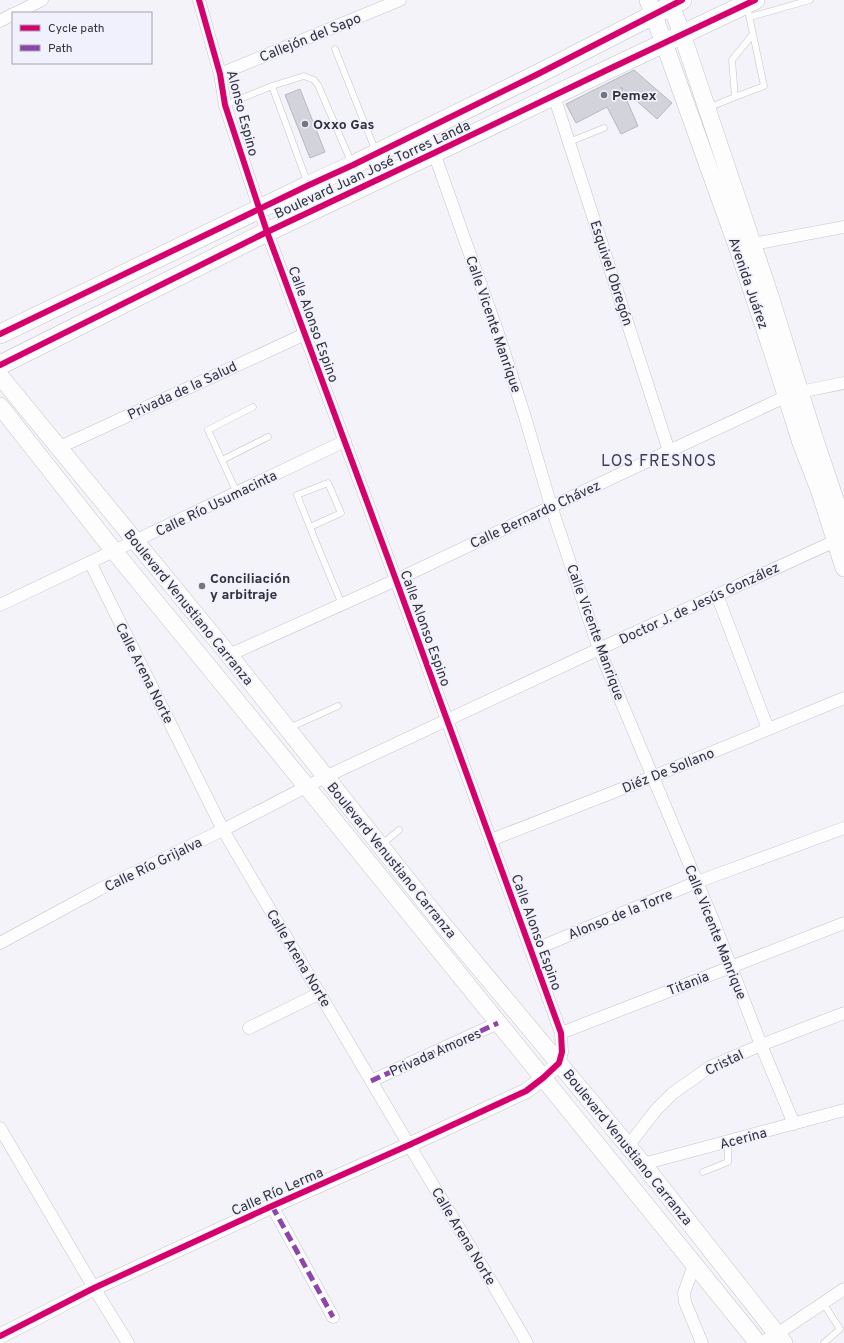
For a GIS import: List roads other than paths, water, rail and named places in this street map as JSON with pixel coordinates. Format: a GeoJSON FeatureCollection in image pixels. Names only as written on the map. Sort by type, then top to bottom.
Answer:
{"type":"FeatureCollection","features":[{"type":"Feature","properties":{"kind":"main road","name":"Boulevard Juan José Torres Landa"},"geometry":{"type":"LineString","coordinates":[[0,334],[308,185],[353,165],[538,74],[650,7],[674,2]]}},
{"type":"Feature","properties":{"kind":"main road","name":"Avenida Juárez"},"geometry":{"type":"LineString","coordinates":[[674,2],[682,34],[753,244],[793,394],[800,443],[839,538],[844,568]]}},
{"type":"Feature","properties":{"kind":"main road","name":"Avenida Juárez"},"geometry":{"type":"LineString","coordinates":[[650,7],[738,249],[774,357],[814,437],[844,526]]}},
{"type":"Feature","properties":{"kind":"main road","name":"Boulevard Juan José Torres Landa"},"geometry":{"type":"LineString","coordinates":[[0,365],[267,232],[682,34],[751,7]]}},
{"type":"Feature","properties":{"kind":"main road","name":"Boulevard Venustiano Carranza"},"geometry":{"type":"LineString","coordinates":[[0,376],[60,447],[135,542],[288,729],[441,922],[643,1164],[781,1338]]}},
{"type":"Feature","properties":{"kind":"main road","name":"Boulevard Venustiano Carranza"},"geometry":{"type":"LineString","coordinates":[[0,406],[114,551],[308,787],[498,1023],[623,1175],[694,1265],[759,1343]]}},
{"type":"Feature","properties":{"kind":"street"},"geometry":{"type":"LineString","coordinates":[[18,12],[42,0]]}},
{"type":"Feature","properties":{"kind":"street","name":"Alonso Espino"},"geometry":{"type":"LineString","coordinates":[[199,0],[220,74],[226,105],[267,232]]}},
{"type":"Feature","properties":{"kind":"street","name":"Callejón del Sapo"},"geometry":{"type":"LineString","coordinates":[[220,74],[400,0]]}},
{"type":"Feature","properties":{"kind":"street"},"geometry":{"type":"LineString","coordinates":[[0,21],[12,15]]}},
{"type":"Feature","properties":{"kind":"street","name":"Esquivel Obregón"},"geometry":{"type":"LineString","coordinates":[[554,96],[669,451]]}},
{"type":"Feature","properties":{"kind":"street","name":"Calle Vicente Manrique"},"geometry":{"type":"LineString","coordinates":[[425,130],[499,336],[551,506],[599,649],[713,920],[730,967],[794,1124]]}},
{"type":"Feature","properties":{"kind":"street"},"geometry":{"type":"LineString","coordinates":[[753,244],[844,227]]}},
{"type":"Feature","properties":{"kind":"street","name":"Calle Alonso Espino"},"geometry":{"type":"LineString","coordinates":[[267,232],[345,441],[561,1033]]}},
{"type":"Feature","properties":{"kind":"street","name":"Privada de la Salud"},"geometry":{"type":"LineString","coordinates":[[60,447],[305,334]]}},
{"type":"Feature","properties":{"kind":"street","name":"Calle Bernardo Chávez"},"geometry":{"type":"LineString","coordinates":[[228,655],[396,580],[551,506],[793,394],[844,383]]}},
{"type":"Feature","properties":{"kind":"street","name":"Calle Río Usumacinta"},"geometry":{"type":"LineString","coordinates":[[0,605],[345,441]]}},
{"type":"Feature","properties":{"kind":"street","name":"Doctor J. de Jesús González"},"geometry":{"type":"LineString","coordinates":[[308,787],[325,777],[839,538]]}},
{"type":"Feature","properties":{"kind":"street","name":"Calle Arena Norte"},"geometry":{"type":"LineString","coordinates":[[90,562],[223,830],[409,1145],[492,1282],[526,1343]]}},
{"type":"Feature","properties":{"kind":"street"},"geometry":{"type":"LineString","coordinates":[[717,595],[768,729]]}},
{"type":"Feature","properties":{"kind":"street","name":"Diéz De Sollano"},"geometry":{"type":"LineString","coordinates":[[491,840],[652,777],[844,698]]}},
{"type":"Feature","properties":{"kind":"street","name":"Calle Río Grijalva"},"geometry":{"type":"LineString","coordinates":[[0,943],[100,889],[308,787]]}},
{"type":"Feature","properties":{"kind":"street","name":"Alonso de la Torre"},"geometry":{"type":"LineString","coordinates":[[531,951],[697,882],[844,828]]}},
{"type":"Feature","properties":{"kind":"street","name":"Titania"},"geometry":{"type":"LineString","coordinates":[[561,1033],[844,923]]}},
{"type":"Feature","properties":{"kind":"street"},"geometry":{"type":"LineString","coordinates":[[249,1028],[320,993]]}},
{"type":"Feature","properties":{"kind":"street","name":"Cristal"},"geometry":{"type":"LineString","coordinates":[[628,1146],[656,1110],[685,1084],[710,1067],[844,1012]]}},
{"type":"Feature","properties":{"kind":"street","name":"Privada Amores"},"geometry":{"type":"LineString","coordinates":[[371,1081],[498,1023]]}},
{"type":"Feature","properties":{"kind":"street"},"geometry":{"type":"LineString","coordinates":[[559,1063],[562,1052],[561,1033]]}},
{"type":"Feature","properties":{"kind":"street","name":"Calle Río Lerma"},"geometry":{"type":"LineString","coordinates":[[0,1336],[94,1288],[526,1091],[559,1063]]}},
{"type":"Feature","properties":{"kind":"street","name":"Acerina"},"geometry":{"type":"LineString","coordinates":[[643,1164],[844,1110]]}},
{"type":"Feature","properties":{"kind":"street"},"geometry":{"type":"LineString","coordinates":[[0,1128],[128,1343]]}},
{"type":"Feature","properties":{"kind":"street"},"geometry":{"type":"LineString","coordinates":[[272,1206],[333,1317]]}},
{"type":"Feature","properties":{"kind":"street"},"geometry":{"type":"LineString","coordinates":[[694,1265],[684,1293],[685,1302],[702,1343]]}},
{"type":"Feature","properties":{"kind":"street"},"geometry":{"type":"LineString","coordinates":[[759,1343],[781,1338],[823,1303],[844,1289]]}},
{"type":"Feature","properties":{"kind":"lane"},"geometry":{"type":"LineString","coordinates":[[707,108],[764,86],[753,34],[751,7],[810,0]]}},
{"type":"Feature","properties":{"kind":"lane"},"geometry":{"type":"LineString","coordinates":[[735,97],[732,60],[753,34]]}},
{"type":"Feature","properties":{"kind":"lane"},"geometry":{"type":"LineString","coordinates":[[335,49],[377,153]]}},
{"type":"Feature","properties":{"kind":"lane"},"geometry":{"type":"LineString","coordinates":[[226,105],[272,86],[304,76],[314,80],[322,92],[353,165]]}},
{"type":"Feature","properties":{"kind":"lane"},"geometry":{"type":"LineString","coordinates":[[272,86],[308,185]]}},
{"type":"Feature","properties":{"kind":"lane"},"geometry":{"type":"LineString","coordinates":[[569,142],[604,128]]}},
{"type":"Feature","properties":{"kind":"lane"},"geometry":{"type":"LineString","coordinates":[[237,493],[208,430],[253,407]]}},
{"type":"Feature","properties":{"kind":"lane"},"geometry":{"type":"LineString","coordinates":[[222,460],[268,437]]}},
{"type":"Feature","properties":{"kind":"lane"},"geometry":{"type":"LineString","coordinates":[[310,527],[341,513],[328,483],[297,495],[310,527],[342,604]]}},
{"type":"Feature","properties":{"kind":"lane"},"geometry":{"type":"LineString","coordinates":[[288,729],[338,706]]}},
{"type":"Feature","properties":{"kind":"lane"},"geometry":{"type":"LineString","coordinates":[[381,845],[399,830]]}},
{"type":"Feature","properties":{"kind":"lane"},"geometry":{"type":"LineString","coordinates":[[703,1172],[728,1162],[728,1142]]}},
{"type":"Feature","properties":{"kind":"lane"},"geometry":{"type":"LineString","coordinates":[[823,1303],[840,1329],[824,1343]]}},
{"type":"Feature","properties":{"kind":"place","name":"Pemex"},"geometry":{"type":"Point","coordinates":[604,95]}},
{"type":"Feature","properties":{"kind":"place","name":"Oxxo Gas"},"geometry":{"type":"Point","coordinates":[305,124]}},
{"type":"Feature","properties":{"kind":"place","name":"Conciliación y arbitraje"},"geometry":{"type":"Point","coordinates":[202,586]}},
{"type":"Feature","properties":{"kind":"district","name":"LOS FRESNOS"},"geometry":{"type":"Point","coordinates":[659,460]}}]}
